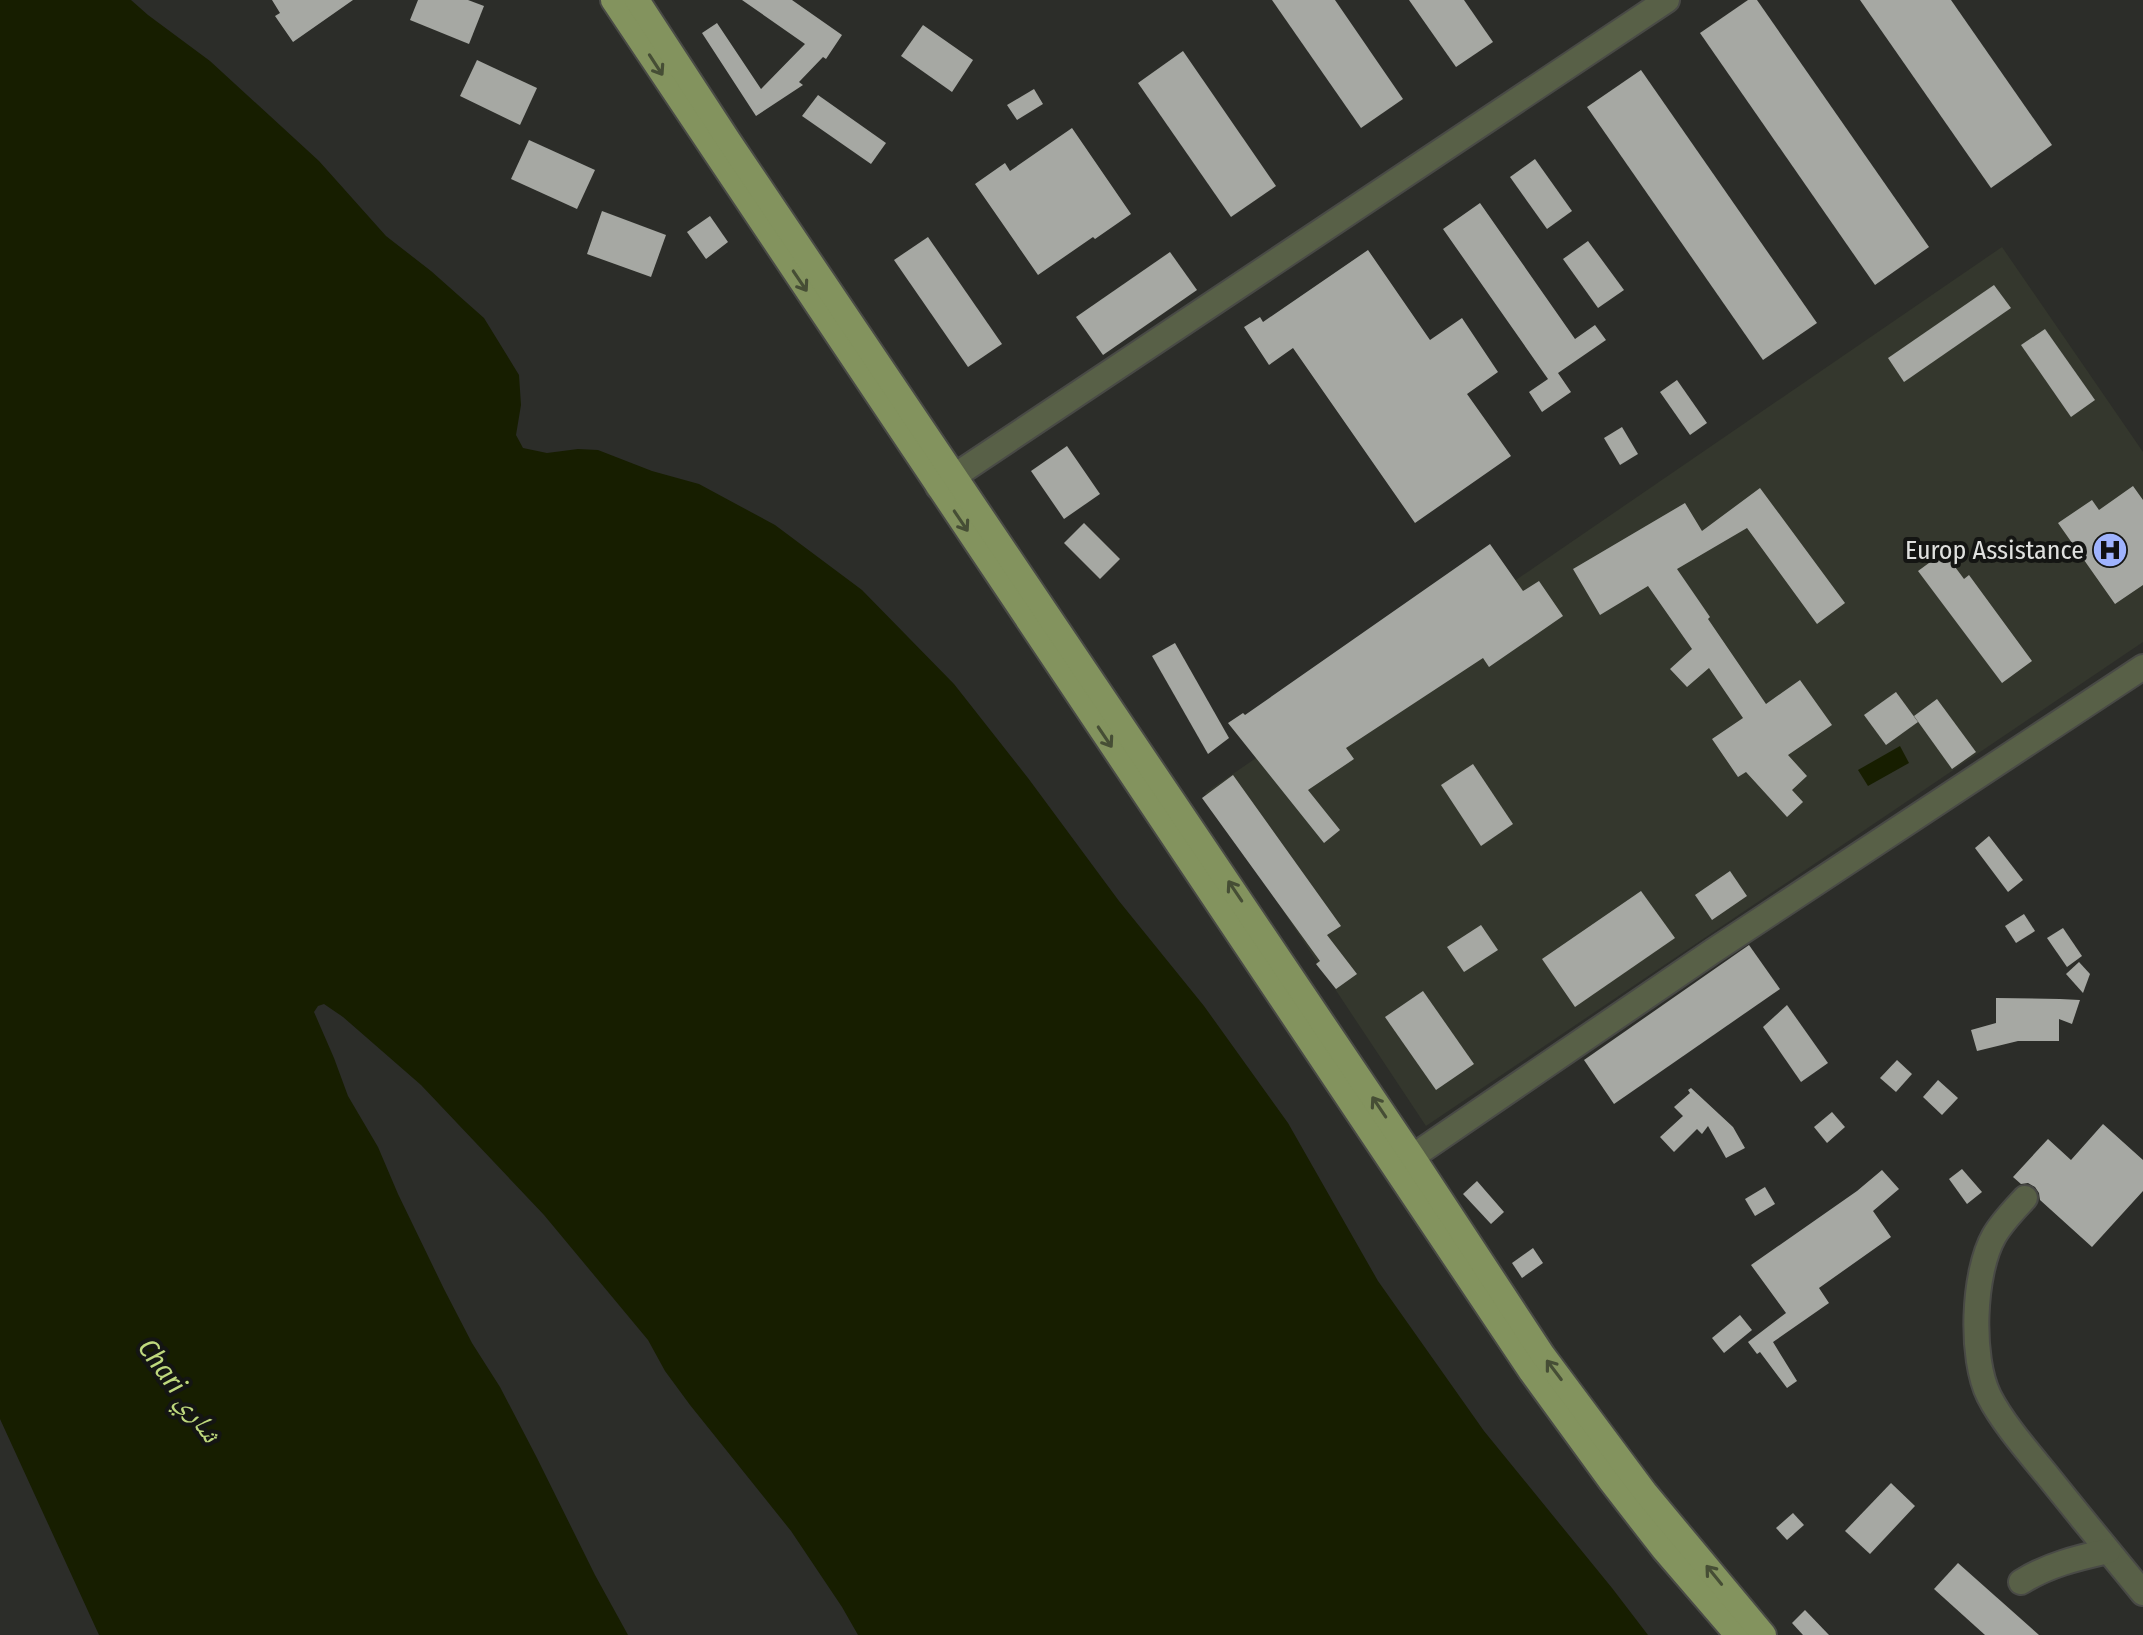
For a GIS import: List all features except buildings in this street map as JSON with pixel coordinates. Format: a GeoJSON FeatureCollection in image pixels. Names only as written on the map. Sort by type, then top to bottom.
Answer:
{"type":"FeatureCollection","features":[{"type":"Feature","properties":{"kind":"main road"},"geometry":{"type":"LineString","coordinates":[[613,0],[947,481],[1403,1163],[1531,1372],[1663,1549],[1737,1635]]}},
{"type":"Feature","properties":{"kind":"main road"},"geometry":{"type":"LineString","coordinates":[[637,0],[947,481]]}},
{"type":"Feature","properties":{"kind":"main road"},"geometry":{"type":"LineString","coordinates":[[1403,1163],[1645,1492],[1764,1635]]}},
{"type":"Feature","properties":{"kind":"street"},"geometry":{"type":"LineString","coordinates":[[947,481],[1667,0]]}},
{"type":"Feature","properties":{"kind":"street"},"geometry":{"type":"LineString","coordinates":[[1403,1163],[1713,951],[2143,667]]}},
{"type":"Feature","properties":{"kind":"street"},"geometry":{"type":"LineString","coordinates":[[2025,1198],[1994,1237],[1984,1262],[1978,1291],[1976,1321],[1980,1363],[1988,1395],[2024,1447],[2143,1593]]}},
{"type":"Feature","properties":{"kind":"street"},"geometry":{"type":"LineString","coordinates":[[2021,1582],[2056,1564],[2108,1551]]}},
{"type":"Feature","properties":{"kind":"shaded area"},"geometry":{"type":"Polygon","coordinates":[[[2002,247],[2143,452],[2143,642],[1426,1126],[1205,793],[2002,247]]]}},
{"type":"Feature","properties":{"kind":"water","name":"Chari شاري"},"geometry":{"type":"Polygon","coordinates":[[[0,0],[131,0],[210,61],[319,161],[386,236],[484,318],[519,375],[521,405],[516,435],[523,448],[547,453],[598,450],[652,471],[699,484],[775,525],[862,590],[954,684],[1119,901],[1204,1006],[1288,1123],[1378,1281],[1484,1431],[1648,1635],[858,1635],[791,1531],[690,1405],[665,1371],[648,1340],[544,1215],[421,1085],[324,1004],[314,1012],[348,1096],[378,1147],[472,1343],[500,1387],[628,1635],[99,1635],[0,1419],[0,0]]]}},
{"type":"Feature","properties":{"kind":"water"},"geometry":{"type":"Polygon","coordinates":[[[1900,746],[1909,763],[1868,786],[1858,770],[1900,746]]]}},
{"type":"Feature","properties":{"kind":"place","name":"Europ Assistance"},"geometry":{"type":"Point","coordinates":[2110,550]}}]}
